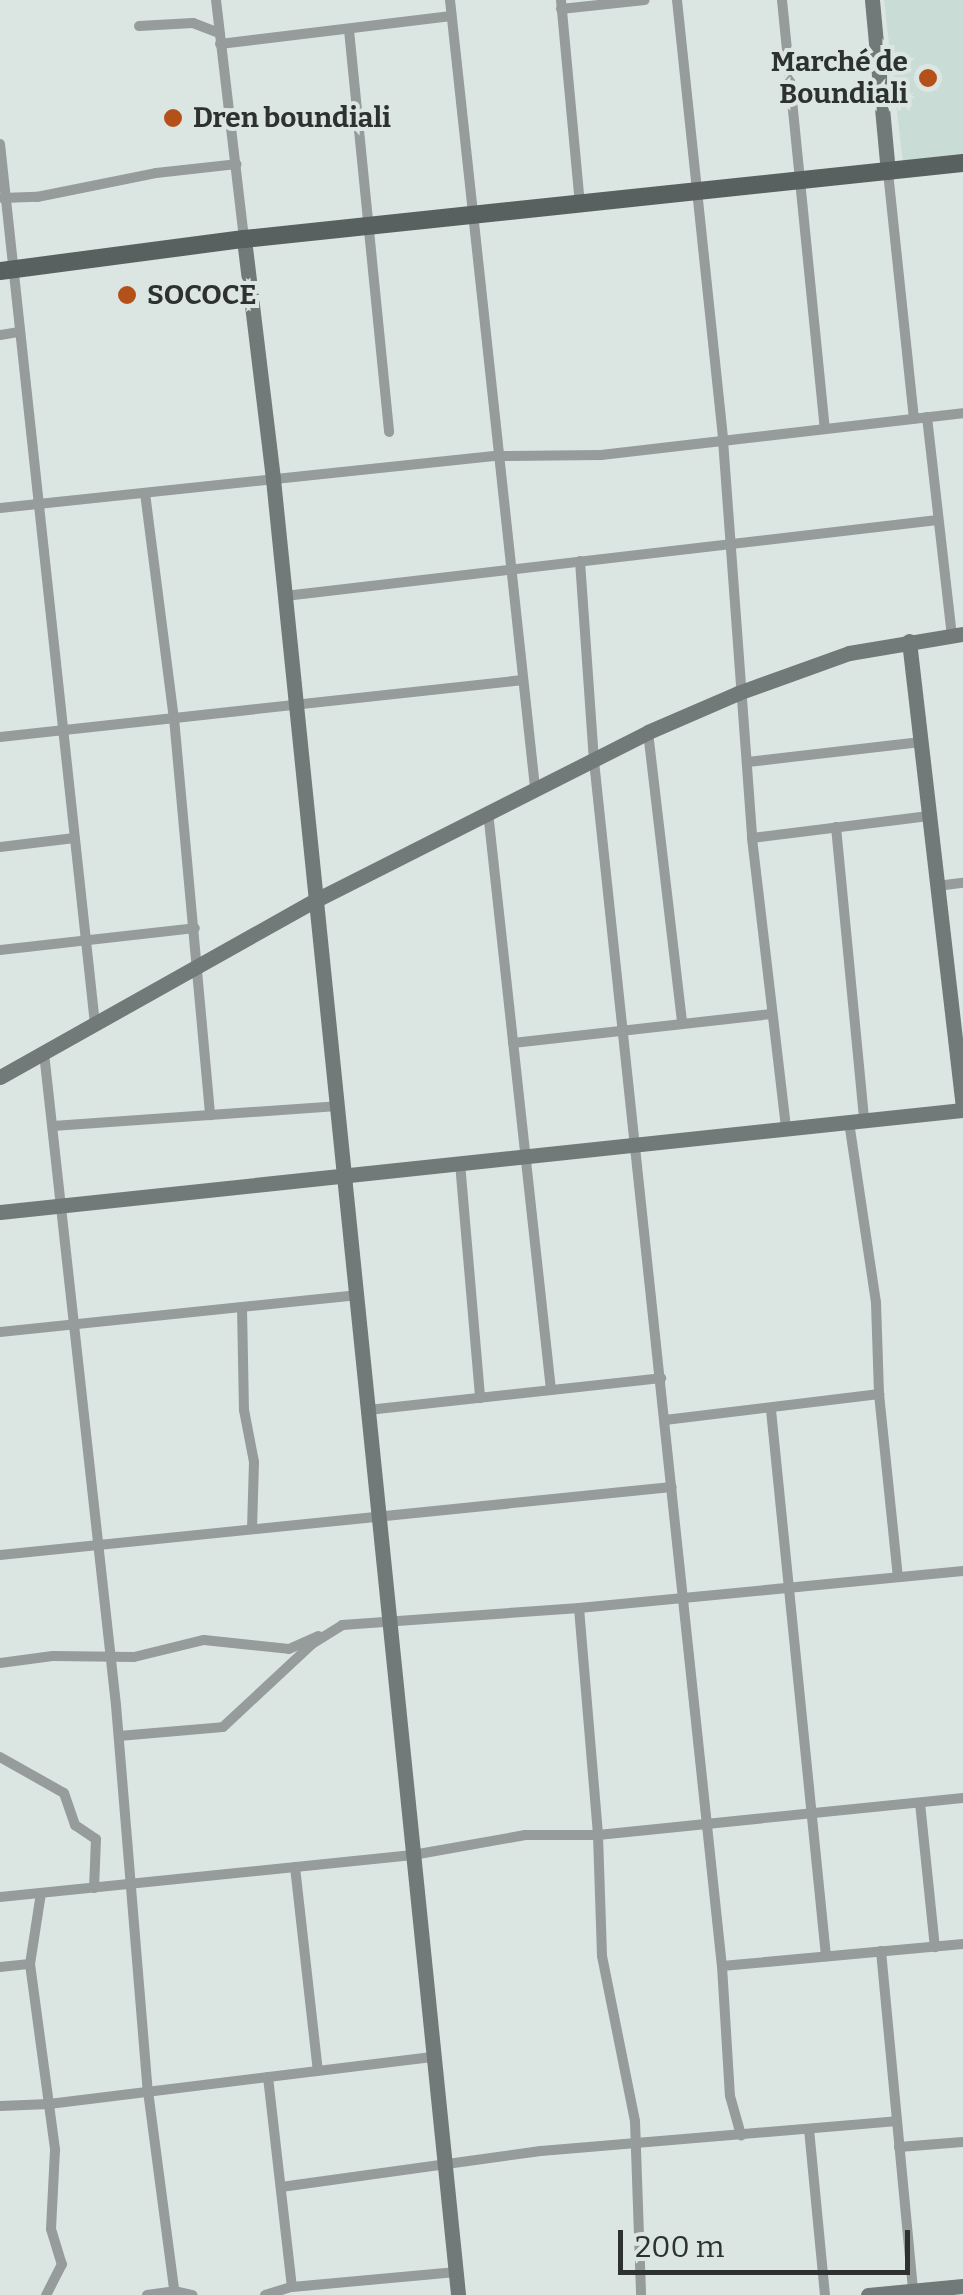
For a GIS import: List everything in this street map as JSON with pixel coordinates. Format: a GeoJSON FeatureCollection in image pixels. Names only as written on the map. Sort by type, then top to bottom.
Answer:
{"type":"FeatureCollection","features":[{"type":"Feature","properties":{"kind":"main road"},"geometry":{"type":"LineString","coordinates":[[6,270],[244,238],[580,206],[963,163]]}},
{"type":"Feature","properties":{"kind":"street"},"geometry":{"type":"LineString","coordinates":[[216,0],[273,479],[458,2295]]}},
{"type":"Feature","properties":{"kind":"street"},"geometry":{"type":"LineString","coordinates":[[450,0],[496,456],[535,788]]}},
{"type":"Feature","properties":{"kind":"street"},"geometry":{"type":"LineString","coordinates":[[580,206],[561,4],[645,0]]}},
{"type":"Feature","properties":{"kind":"street"},"geometry":{"type":"LineString","coordinates":[[677,0],[724,440],[738,693],[748,762],[752,838],[786,1128]]}},
{"type":"Feature","properties":{"kind":"street"},"geometry":{"type":"LineString","coordinates":[[782,0],[825,429]]}},
{"type":"Feature","properties":{"kind":"street"},"geometry":{"type":"LineString","coordinates":[[0,1078],[316,900],[648,732],[738,693],[848,653],[958,635],[921,418],[888,172],[872,0]]}},
{"type":"Feature","properties":{"kind":"street"},"geometry":{"type":"LineString","coordinates":[[139,26],[193,23],[220,38],[349,30],[451,16]]}},
{"type":"Feature","properties":{"kind":"street"},"geometry":{"type":"LineString","coordinates":[[349,30],[389,432]]}},
{"type":"Feature","properties":{"kind":"street"},"geometry":{"type":"LineString","coordinates":[[0,144],[6,270],[18,332],[96,1024]]}},
{"type":"Feature","properties":{"kind":"street"},"geometry":{"type":"LineString","coordinates":[[2,198],[237,164]]}},
{"type":"Feature","properties":{"kind":"street"},"geometry":{"type":"LineString","coordinates":[[0,336],[18,332]]}},
{"type":"Feature","properties":{"kind":"street"},"geometry":{"type":"LineString","coordinates":[[0,508],[496,456],[601,455],[963,413]]}},
{"type":"Feature","properties":{"kind":"street"},"geometry":{"type":"LineString","coordinates":[[145,493],[174,718],[210,1115]]}},
{"type":"Feature","properties":{"kind":"street"},"geometry":{"type":"LineString","coordinates":[[285,596],[938,520]]}},
{"type":"Feature","properties":{"kind":"street"},"geometry":{"type":"LineString","coordinates":[[580,561],[594,760],[708,1824],[730,2096],[741,2135]]}},
{"type":"Feature","properties":{"kind":"street"},"geometry":{"type":"LineString","coordinates":[[0,1212],[963,1108],[956,995],[938,886],[909,641]]}},
{"type":"Feature","properties":{"kind":"street"},"geometry":{"type":"LineString","coordinates":[[0,737],[523,680]]}},
{"type":"Feature","properties":{"kind":"street"},"geometry":{"type":"LineString","coordinates":[[648,732],[682,1022]]}},
{"type":"Feature","properties":{"kind":"street"},"geometry":{"type":"LineString","coordinates":[[748,762],[921,742]]}},
{"type":"Feature","properties":{"kind":"street"},"geometry":{"type":"LineString","coordinates":[[488,812],[551,1390]]}},
{"type":"Feature","properties":{"kind":"street"},"geometry":{"type":"LineString","coordinates":[[752,838],[929,816]]}},
{"type":"Feature","properties":{"kind":"street"},"geometry":{"type":"LineString","coordinates":[[836,827],[857,1121],[876,1303],[879,1394],[898,1578]]}},
{"type":"Feature","properties":{"kind":"street"},"geometry":{"type":"LineString","coordinates":[[0,846],[74,838]]}},
{"type":"Feature","properties":{"kind":"street"},"geometry":{"type":"LineString","coordinates":[[938,886],[963,882]]}},
{"type":"Feature","properties":{"kind":"street"},"geometry":{"type":"LineString","coordinates":[[0,950],[195,928]]}},
{"type":"Feature","properties":{"kind":"street"},"geometry":{"type":"LineString","coordinates":[[512,1043],[771,1014]]}},
{"type":"Feature","properties":{"kind":"street"},"geometry":{"type":"LineString","coordinates":[[44,1053],[119,1736],[128,1884],[148,2091],[175,2293]]}},
{"type":"Feature","properties":{"kind":"street"},"geometry":{"type":"LineString","coordinates":[[52,1126],[337,1106]]}},
{"type":"Feature","properties":{"kind":"street"},"geometry":{"type":"LineString","coordinates":[[460,1163],[480,1398]]}},
{"type":"Feature","properties":{"kind":"street"},"geometry":{"type":"LineString","coordinates":[[0,1332],[356,1295]]}},
{"type":"Feature","properties":{"kind":"street"},"geometry":{"type":"LineString","coordinates":[[242,1307],[244,1410],[254,1462],[252,1529]]}},
{"type":"Feature","properties":{"kind":"street"},"geometry":{"type":"LineString","coordinates":[[368,1410],[661,1378]]}},
{"type":"Feature","properties":{"kind":"street"},"geometry":{"type":"LineString","coordinates":[[665,1420],[879,1394]]}},
{"type":"Feature","properties":{"kind":"street"},"geometry":{"type":"LineString","coordinates":[[771,1410],[826,1956]]}},
{"type":"Feature","properties":{"kind":"street"},"geometry":{"type":"LineString","coordinates":[[0,1555],[672,1487]]}},
{"type":"Feature","properties":{"kind":"street"},"geometry":{"type":"LineString","coordinates":[[0,1663],[108,1654],[134,1657],[204,1640],[289,1648],[342,1625],[579,1608],[963,1571]]}},
{"type":"Feature","properties":{"kind":"street"},"geometry":{"type":"LineString","coordinates":[[579,1608],[598,1836],[602,1956],[632,2100],[641,2295]]}},
{"type":"Feature","properties":{"kind":"street"},"geometry":{"type":"LineString","coordinates":[[119,1736],[223,1726],[312,1644],[342,1625]]}},
{"type":"Feature","properties":{"kind":"street"},"geometry":{"type":"LineString","coordinates":[[0,1757],[64,1793],[75,1825],[96,1839],[94,1888]]}},
{"type":"Feature","properties":{"kind":"street"},"geometry":{"type":"LineString","coordinates":[[0,1897],[413,1855],[525,1835],[598,1836],[963,1798]]}},
{"type":"Feature","properties":{"kind":"street"},"geometry":{"type":"LineString","coordinates":[[920,1802],[934,1946]]}},
{"type":"Feature","properties":{"kind":"street"},"geometry":{"type":"LineString","coordinates":[[295,1867],[318,2071]]}},
{"type":"Feature","properties":{"kind":"street"},"geometry":{"type":"LineString","coordinates":[[41,1893],[30,1964],[55,2150],[51,2229],[62,2264],[46,2295]]}},
{"type":"Feature","properties":{"kind":"street"},"geometry":{"type":"LineString","coordinates":[[722,1966],[963,1944]]}},
{"type":"Feature","properties":{"kind":"street"},"geometry":{"type":"LineString","coordinates":[[881,1951],[913,2291]]}},
{"type":"Feature","properties":{"kind":"street"},"geometry":{"type":"LineString","coordinates":[[0,1967],[30,1964]]}},
{"type":"Feature","properties":{"kind":"street"},"geometry":{"type":"LineString","coordinates":[[0,2106],[48,2104],[434,2057]]}},
{"type":"Feature","properties":{"kind":"street"},"geometry":{"type":"LineString","coordinates":[[268,2077],[292,2287]]}},
{"type":"Feature","properties":{"kind":"street"},"geometry":{"type":"LineString","coordinates":[[281,2187],[444,2162],[897,2121]]}},
{"type":"Feature","properties":{"kind":"street"},"geometry":{"type":"LineString","coordinates":[[809,2129],[825,2295]]}},
{"type":"Feature","properties":{"kind":"street"},"geometry":{"type":"LineString","coordinates":[[899,2147],[963,2142]]}},
{"type":"Feature","properties":{"kind":"street"},"geometry":{"type":"LineString","coordinates":[[265,2295],[292,2287],[456,2272]]}},
{"type":"Feature","properties":{"kind":"street"},"geometry":{"type":"LineString","coordinates":[[868,2295],[963,2286]]}},
{"type":"Feature","properties":{"kind":"street"},"geometry":{"type":"LineString","coordinates":[[147,2295],[193,2295]]}},
{"type":"Feature","properties":{"kind":"shaded area","name":"Marché de Boundiali"},"geometry":{"type":"Polygon","coordinates":[[[884,0],[963,0],[963,156],[903,163],[884,0]]]}},
{"type":"Feature","properties":{"kind":"place","name":"Marché de Boundiali"},"geometry":{"type":"Point","coordinates":[928,78]}},
{"type":"Feature","properties":{"kind":"place","name":"Dren boundiali"},"geometry":{"type":"Point","coordinates":[173,118]}},
{"type":"Feature","properties":{"kind":"place","name":"SOCOCE"},"geometry":{"type":"Point","coordinates":[127,295]}}]}
